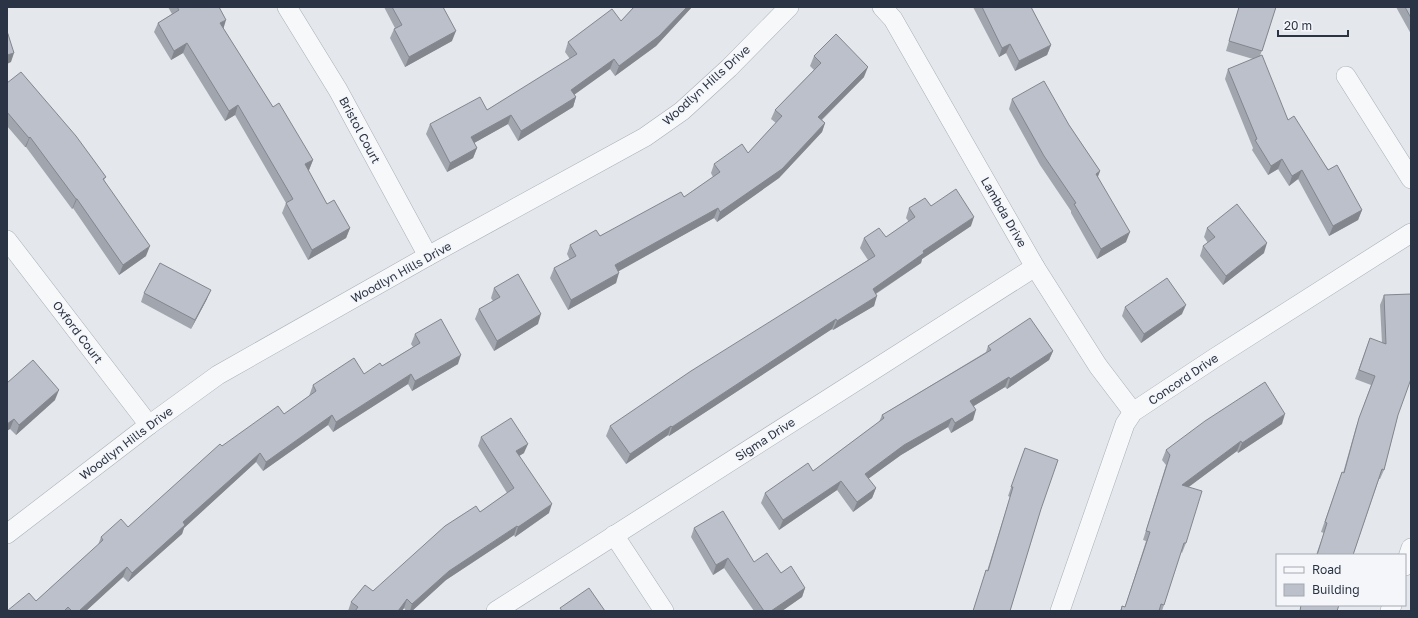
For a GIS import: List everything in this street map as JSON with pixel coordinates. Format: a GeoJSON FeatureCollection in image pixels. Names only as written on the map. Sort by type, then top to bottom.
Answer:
{"type":"FeatureCollection","features":[{"type":"Feature","properties":{"kind":"street","name":"Bristol Court"},"geometry":{"type":"LineString","coordinates":[[287,7],[338,90],[428,256]]}},
{"type":"Feature","properties":{"kind":"street","name":"Woodlyn Hills Drive"},"geometry":{"type":"LineString","coordinates":[[7,534],[218,374],[428,256],[645,137],[682,111],[729,68],[789,7]]}},
{"type":"Feature","properties":{"kind":"street","name":"Lambda Drive"},"geometry":{"type":"LineString","coordinates":[[882,7],[893,19],[1035,267],[1098,366],[1133,412]]}},
{"type":"Feature","properties":{"kind":"street"},"geometry":{"type":"LineString","coordinates":[[1346,76],[1411,179]]}},
{"type":"Feature","properties":{"kind":"street","name":"Concord Drive"},"geometry":{"type":"LineString","coordinates":[[1060,611],[1125,424],[1133,412],[1213,359],[1411,233]]}},
{"type":"Feature","properties":{"kind":"street","name":"Oxford Court"},"geometry":{"type":"LineString","coordinates":[[7,240],[149,425]]}},
{"type":"Feature","properties":{"kind":"street","name":"Sigma Drive"},"geometry":{"type":"LineString","coordinates":[[496,611],[1035,267]]}},
{"type":"Feature","properties":{"kind":"street"},"geometry":{"type":"LineString","coordinates":[[614,535],[664,611]]}},
{"type":"Feature","properties":{"kind":"street"},"geometry":{"type":"LineString","coordinates":[[1406,563],[1411,548]]}},
{"type":"Feature","properties":{"kind":"building"},"geometry":{"type":"Polygon","coordinates":[[[177,7],[219,7],[226,20],[220,23],[273,107],[279,103],[313,160],[305,164],[327,204],[334,200],[350,228],[312,250],[286,203],[293,199],[238,105],[229,111],[187,43],[174,51],[158,23],[179,10],[177,7]]]}},
{"type":"Feature","properties":{"kind":"building"},"geometry":{"type":"Polygon","coordinates":[[[392,7],[443,7],[456,31],[409,57],[394,29],[402,25],[392,7]]]}},
{"type":"Feature","properties":{"kind":"building"},"geometry":{"type":"Polygon","coordinates":[[[634,7],[687,7],[659,36],[619,66],[614,59],[571,90],[576,97],[521,131],[511,115],[471,137],[477,148],[450,163],[430,124],[480,97],[487,110],[577,54],[568,42],[612,9],[621,21],[634,7]]]}},
{"type":"Feature","properties":{"kind":"building"},"geometry":{"type":"Polygon","coordinates":[[[982,7],[1031,7],[1051,45],[1019,61],[1010,44],[1002,48],[982,7]]]}},
{"type":"Feature","properties":{"kind":"building"},"geometry":{"type":"Polygon","coordinates":[[[1239,7],[1276,7],[1262,51],[1229,41],[1239,7]]]}},
{"type":"Feature","properties":{"kind":"building"},"geometry":{"type":"Polygon","coordinates":[[[1405,7],[1411,7],[1411,18],[1405,7]]]}},
{"type":"Feature","properties":{"kind":"building"},"geometry":{"type":"Polygon","coordinates":[[[7,31],[14,53],[7,55],[7,31]]]}},
{"type":"Feature","properties":{"kind":"building"},"geometry":{"type":"Polygon","coordinates":[[[836,34],[868,67],[818,117],[825,123],[782,169],[720,212],[718,208],[615,265],[619,273],[571,300],[554,268],[576,256],[570,245],[596,230],[600,236],[681,192],[684,197],[720,172],[714,164],[742,144],[748,153],[782,116],[775,110],[821,63],[814,56],[836,34]]]}},
{"type":"Feature","properties":{"kind":"building"},"geometry":{"type":"Polygon","coordinates":[[[1262,55],[1288,120],[1294,116],[1328,170],[1337,165],[1362,210],[1333,226],[1302,170],[1292,176],[1282,159],[1271,166],[1255,140],[1257,139],[1228,69],[1262,55]]]}},
{"type":"Feature","properties":{"kind":"building"},"geometry":{"type":"Polygon","coordinates":[[[21,72],[76,136],[106,177],[103,179],[150,246],[123,265],[77,199],[30,137],[29,138],[7,112],[7,83],[21,72]]]}},
{"type":"Feature","properties":{"kind":"building"},"geometry":{"type":"Polygon","coordinates":[[[1044,81],[1069,125],[1100,171],[1096,174],[1130,232],[1101,249],[1074,204],[1076,203],[1044,156],[1012,99],[1044,81]]]}},
{"type":"Feature","properties":{"kind":"building"},"geometry":{"type":"Polygon","coordinates":[[[956,189],[974,217],[923,251],[924,253],[873,289],[877,296],[837,321],[836,319],[630,454],[610,426],[691,371],[875,256],[864,238],[879,228],[886,237],[915,217],[909,208],[925,198],[931,206],[956,189]]]}},
{"type":"Feature","properties":{"kind":"building"},"geometry":{"type":"Polygon","coordinates":[[[1237,204],[1267,243],[1226,276],[1203,246],[1215,237],[1207,228],[1237,204]]]}},
{"type":"Feature","properties":{"kind":"building"},"geometry":{"type":"Polygon","coordinates":[[[160,263],[211,290],[195,320],[144,293],[160,263]]]}},
{"type":"Feature","properties":{"kind":"building"},"geometry":{"type":"Polygon","coordinates":[[[518,274],[541,314],[497,341],[479,309],[500,297],[494,288],[518,274]]]}},
{"type":"Feature","properties":{"kind":"building"},"geometry":{"type":"Polygon","coordinates":[[[1167,278],[1186,305],[1144,334],[1125,307],[1167,278]]]}},
{"type":"Feature","properties":{"kind":"building"},"geometry":{"type":"Polygon","coordinates":[[[1411,294],[1411,379],[1398,415],[1384,470],[1382,469],[1353,554],[1317,554],[1327,523],[1325,522],[1342,472],[1344,473],[1359,418],[1375,376],[1359,370],[1370,338],[1386,344],[1384,295],[1411,294]]]}},
{"type":"Feature","properties":{"kind":"building"},"geometry":{"type":"Polygon","coordinates":[[[1030,318],[1053,351],[1010,379],[1009,377],[970,401],[976,410],[955,423],[952,418],[904,445],[865,474],[876,488],[857,502],[841,481],[783,520],[765,493],[808,463],[813,471],[884,418],[882,415],[991,350],[988,346],[1030,318]]]}},
{"type":"Feature","properties":{"kind":"building"},"geometry":{"type":"Polygon","coordinates":[[[441,319],[461,355],[415,381],[411,374],[336,422],[332,415],[266,462],[260,453],[183,522],[185,525],[132,573],[127,567],[79,611],[72,611],[68,607],[64,611],[7,611],[29,593],[36,601],[103,540],[101,537],[121,519],[128,527],[220,444],[222,446],[278,406],[284,414],[316,391],[313,385],[354,358],[364,374],[380,363],[382,366],[420,343],[415,334],[441,319]]]}},
{"type":"Feature","properties":{"kind":"building"},"geometry":{"type":"Polygon","coordinates":[[[33,360],[59,390],[19,425],[14,419],[7,424],[7,383],[33,360]]]}},
{"type":"Feature","properties":{"kind":"building"},"geometry":{"type":"Polygon","coordinates":[[[1265,382],[1285,414],[1242,443],[1241,441],[1182,485],[1202,491],[1186,543],[1184,543],[1164,605],[1161,604],[1159,611],[1121,611],[1122,606],[1125,607],[1150,532],[1146,531],[1170,455],[1166,450],[1205,421],[1265,382]]]}},
{"type":"Feature","properties":{"kind":"building"},"geometry":{"type":"Polygon","coordinates":[[[511,418],[528,444],[516,451],[552,504],[449,571],[412,604],[407,599],[398,611],[355,611],[358,607],[351,602],[365,585],[373,591],[445,526],[476,506],[480,512],[514,488],[481,437],[511,418]]]}},
{"type":"Feature","properties":{"kind":"building"},"geometry":{"type":"Polygon","coordinates":[[[1025,448],[1058,460],[1041,509],[1010,611],[973,611],[986,570],[988,571],[1013,487],[1011,487],[1025,448]]]}},
{"type":"Feature","properties":{"kind":"building"},"geometry":{"type":"Polygon","coordinates":[[[723,511],[754,562],[767,553],[781,573],[791,566],[805,588],[771,611],[764,611],[728,558],[716,565],[694,528],[723,511]]]}},
{"type":"Feature","properties":{"kind":"building"},"geometry":{"type":"Polygon","coordinates":[[[589,588],[605,611],[562,611],[560,608],[589,588]]]}},
{"type":"Feature","properties":{"kind":"building"},"geometry":{"type":"Polygon","coordinates":[[[1301,606],[1339,606],[1337,611],[1300,611],[1301,606]]]}}]}
